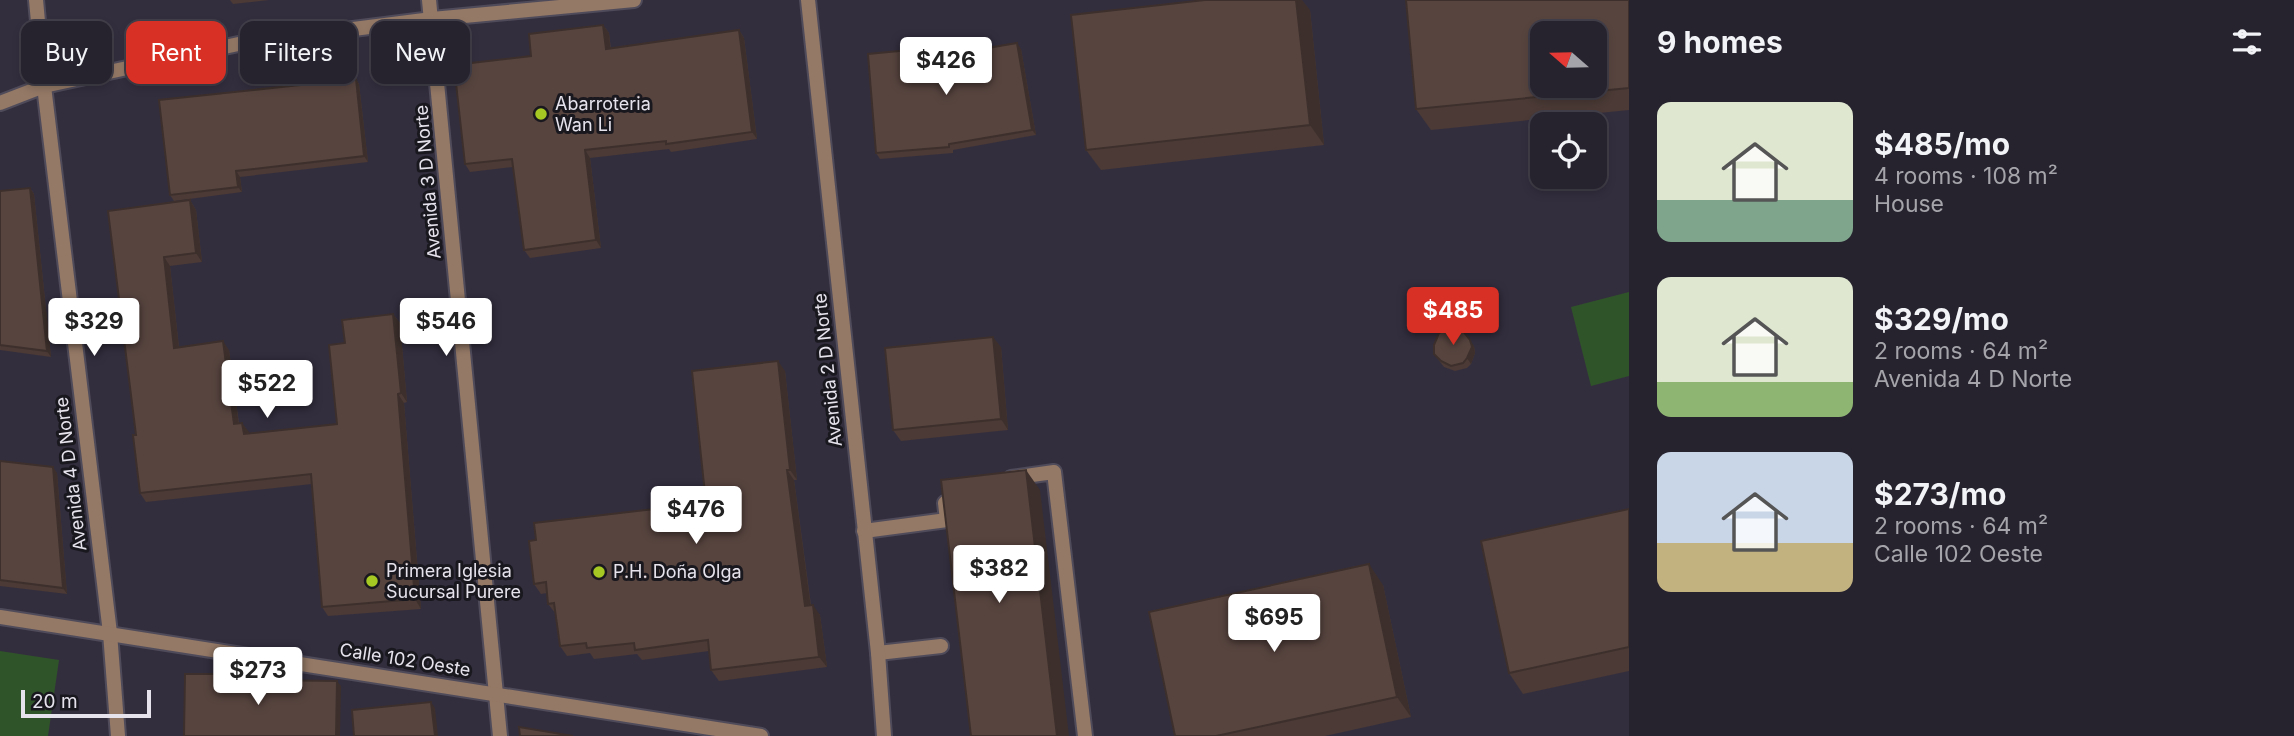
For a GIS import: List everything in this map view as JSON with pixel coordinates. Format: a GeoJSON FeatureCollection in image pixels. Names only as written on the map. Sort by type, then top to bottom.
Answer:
{"type":"FeatureCollection","features":[{"type":"Feature","properties":{"kind":"street","name":"Avenida 4 D Norte"},"geometry":{"type":"LineString","coordinates":[[36,0],[110,633],[118,736]]}},
{"type":"Feature","properties":{"kind":"street","name":"Avenida 3 D Norte"},"geometry":{"type":"LineString","coordinates":[[429,0],[500,736]]}},
{"type":"Feature","properties":{"kind":"street"},"geometry":{"type":"LineString","coordinates":[[0,103],[44,86],[243,43],[432,19],[634,0]]}},
{"type":"Feature","properties":{"kind":"street","name":"Avenida 2 D Norte"},"geometry":{"type":"LineString","coordinates":[[808,0],[878,653],[884,736]]}},
{"type":"Feature","properties":{"kind":"street"},"geometry":{"type":"LineString","coordinates":[[999,480],[1054,472],[1085,736]]}},
{"type":"Feature","properties":{"kind":"street"},"geometry":{"type":"LineString","coordinates":[[864,531],[947,520],[943,488]]}},
{"type":"Feature","properties":{"kind":"street","name":"Calle 102 Oeste"},"geometry":{"type":"LineString","coordinates":[[0,617],[761,736]]}},
{"type":"Feature","properties":{"kind":"street"},"geometry":{"type":"LineString","coordinates":[[878,653],[941,646]]}},
{"type":"Feature","properties":{"kind":"green space"},"geometry":{"type":"Polygon","coordinates":[[[1629,292],[1629,376],[1591,386],[1571,307],[1629,292]]]}},
{"type":"Feature","properties":{"kind":"green space"},"geometry":{"type":"Polygon","coordinates":[[[0,651],[59,660],[48,736],[0,736],[0,651]]]}},
{"type":"Feature","properties":{"kind":"building"},"geometry":{"type":"Polygon","coordinates":[[[1205,0],[1296,0],[1310,125],[1086,150],[1071,15],[1205,0]]]}},
{"type":"Feature","properties":{"kind":"building"},"geometry":{"type":"Polygon","coordinates":[[[1406,0],[1629,0],[1629,88],[1607,90],[1607,21],[1530,21],[1530,98],[1416,109],[1406,0]]]}},
{"type":"Feature","properties":{"kind":"building"},"geometry":{"type":"Polygon","coordinates":[[[603,25],[606,49],[739,30],[752,132],[666,144],[666,141],[585,150],[596,240],[524,250],[512,159],[465,164],[456,84],[470,84],[470,63],[531,56],[529,34],[603,25]]]}},
{"type":"Feature","properties":{"kind":"building"},"geometry":{"type":"Polygon","coordinates":[[[1017,43],[1032,130],[949,144],[949,147],[876,153],[868,54],[941,47],[941,56],[1017,43]]]}},
{"type":"Feature","properties":{"kind":"building"},"geometry":{"type":"Polygon","coordinates":[[[309,84],[357,84],[364,156],[236,171],[238,187],[170,195],[159,100],[309,84]]]}},
{"type":"Feature","properties":{"kind":"building"},"geometry":{"type":"Polygon","coordinates":[[[30,188],[47,351],[0,345],[0,191],[30,188]]]}},
{"type":"Feature","properties":{"kind":"building"},"geometry":{"type":"Polygon","coordinates":[[[190,200],[196,253],[164,257],[174,348],[223,341],[234,424],[242,423],[244,434],[337,424],[329,345],[345,343],[342,320],[393,314],[415,599],[322,607],[311,474],[140,493],[133,435],[136,435],[108,211],[190,200]]]}},
{"type":"Feature","properties":{"kind":"building"},"geometry":{"type":"Polygon","coordinates":[[[1450,328],[1462,330],[1472,347],[1463,363],[1451,366],[1434,354],[1439,333],[1450,328]]]}},
{"type":"Feature","properties":{"kind":"building"},"geometry":{"type":"Polygon","coordinates":[[[993,337],[1001,419],[893,430],[885,348],[993,337]]]}},
{"type":"Feature","properties":{"kind":"building"},"geometry":{"type":"Polygon","coordinates":[[[778,361],[790,470],[787,470],[805,606],[813,605],[819,657],[711,670],[708,640],[635,650],[634,643],[587,648],[586,643],[560,646],[554,603],[548,604],[546,582],[534,584],[529,541],[536,540],[534,523],[706,503],[692,371],[778,361]]]}},
{"type":"Feature","properties":{"kind":"building"},"geometry":{"type":"Polygon","coordinates":[[[0,461],[53,467],[63,588],[0,580],[0,461]]]}},
{"type":"Feature","properties":{"kind":"building"},"geometry":{"type":"Polygon","coordinates":[[[1026,470],[1057,736],[971,736],[941,480],[1026,470]]]}},
{"type":"Feature","properties":{"kind":"building"},"geometry":{"type":"Polygon","coordinates":[[[1629,509],[1629,647],[1509,673],[1481,541],[1629,509]]]}},
{"type":"Feature","properties":{"kind":"building"},"geometry":{"type":"Polygon","coordinates":[[[1369,564],[1397,697],[1216,736],[1175,736],[1149,612],[1369,564]]]}},
{"type":"Feature","properties":{"kind":"building"},"geometry":{"type":"Polygon","coordinates":[[[185,674],[262,674],[262,680],[337,681],[336,736],[184,736],[185,674]]]}},
{"type":"Feature","properties":{"kind":"building"},"geometry":{"type":"Polygon","coordinates":[[[431,702],[435,736],[354,736],[352,710],[431,702]]]}},
{"type":"Feature","properties":{"kind":"building"},"geometry":{"type":"Polygon","coordinates":[[[519,727],[573,736],[520,736],[519,727]]]}},
{"type":"Feature","properties":{"kind":"place","name":"Abarroteria Wan Li"},"geometry":{"type":"Point","coordinates":[541,114]}},
{"type":"Feature","properties":{"kind":"place","name":"P.H. Doña Olga"},"geometry":{"type":"Point","coordinates":[599,572]}},
{"type":"Feature","properties":{"kind":"place","name":"Primera Iglesia Sucursal Purere"},"geometry":{"type":"Point","coordinates":[372,581]}}]}
